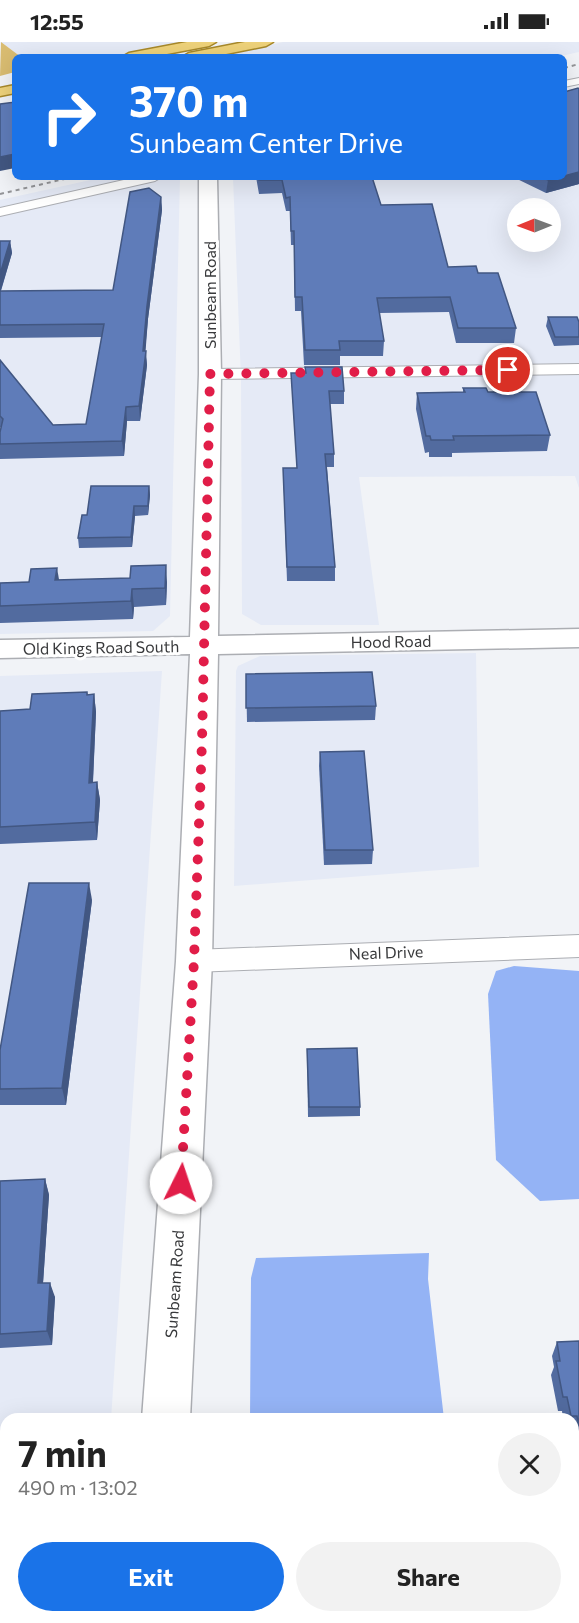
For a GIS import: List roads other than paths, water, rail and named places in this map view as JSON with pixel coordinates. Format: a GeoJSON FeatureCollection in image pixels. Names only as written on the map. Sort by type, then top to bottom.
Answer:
{"type":"FeatureCollection","features":[{"type":"Feature","properties":{"kind":"main road"},"geometry":{"type":"LineString","coordinates":[[193,54],[209,42]]}},
{"type":"Feature","properties":{"kind":"main road"},"geometry":{"type":"LineString","coordinates":[[193,54],[266,42]]}},
{"type":"Feature","properties":{"kind":"street"},"geometry":{"type":"LineString","coordinates":[[0,212],[142,180]]}},
{"type":"Feature","properties":{"kind":"street","name":"Sunbeam Road"},"geometry":{"type":"LineString","coordinates":[[166,1413],[194,961],[210,374],[208,180]]}},
{"type":"Feature","properties":{"kind":"street"},"geometry":{"type":"LineString","coordinates":[[210,374],[579,369]]}},
{"type":"Feature","properties":{"kind":"street","name":"Hood Road"},"geometry":{"type":"LineString","coordinates":[[203,645],[579,638]]}},
{"type":"Feature","properties":{"kind":"street","name":"Old Kings Road South"},"geometry":{"type":"LineString","coordinates":[[0,650],[203,645]]}},
{"type":"Feature","properties":{"kind":"street","name":"Neal Drive"},"geometry":{"type":"LineString","coordinates":[[194,961],[579,946]]}},
{"type":"Feature","properties":{"kind":"water"},"geometry":{"type":"Polygon","coordinates":[[[514,966],[579,971],[579,1199],[540,1201],[496,1160],[488,994],[496,971],[514,966]]]}},
{"type":"Feature","properties":{"kind":"water"},"geometry":{"type":"Polygon","coordinates":[[[429,1253],[428,1279],[443,1413],[250,1413],[251,1278],[256,1258],[429,1253]]]}},
{"type":"Feature","properties":{"kind":"railway"},"geometry":{"type":"LineString","coordinates":[[567,67],[579,64]]}},
{"type":"Feature","properties":{"kind":"railway"},"geometry":{"type":"LineString","coordinates":[[0,194],[60,180]]}}]}
